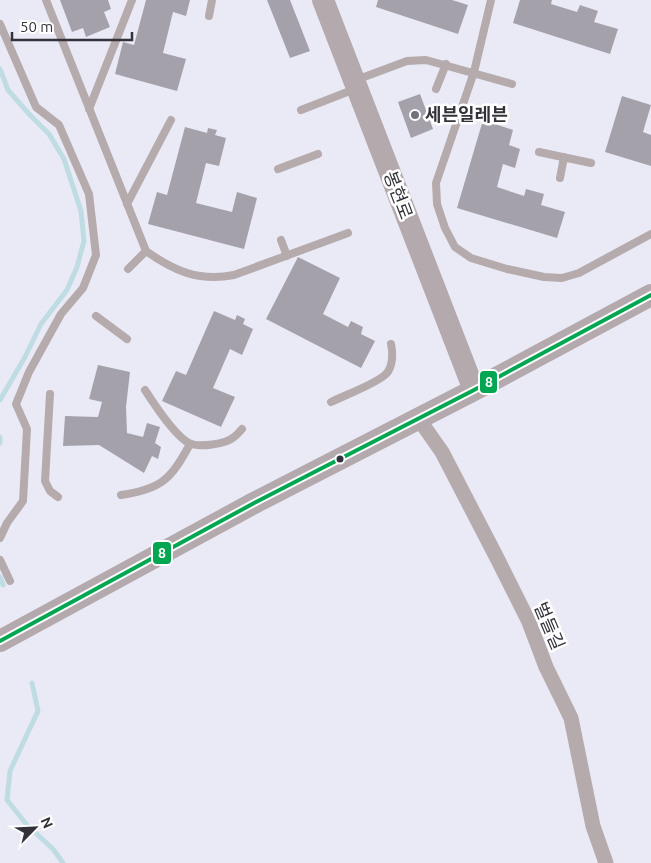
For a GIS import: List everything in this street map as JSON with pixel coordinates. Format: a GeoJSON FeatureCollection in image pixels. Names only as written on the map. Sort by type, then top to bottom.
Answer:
{"type":"FeatureCollection","features":[{"type":"Feature","properties":{"kind":"street","name":"봉현로"},"geometry":{"type":"LineString","coordinates":[[323,0],[474,390]]}},
{"type":"Feature","properties":{"kind":"street"},"geometry":{"type":"LineString","coordinates":[[0,641],[256,502],[474,390],[651,295]]}},
{"type":"Feature","properties":{"kind":"street","name":"벌들길"},"geometry":{"type":"LineString","coordinates":[[418,418],[442,452],[498,560],[529,622],[546,667],[571,718],[592,826],[606,863]]}},
{"type":"Feature","properties":{"kind":"lane"},"geometry":{"type":"LineString","coordinates":[[46,0],[146,252],[163,264],[184,272],[199,277],[218,278],[234,275],[348,233]]}},
{"type":"Feature","properties":{"kind":"lane"},"geometry":{"type":"LineString","coordinates":[[89,110],[132,0]]}},
{"type":"Feature","properties":{"kind":"lane"},"geometry":{"type":"LineString","coordinates":[[209,16],[212,0]]}},
{"type":"Feature","properties":{"kind":"lane"},"geometry":{"type":"LineString","coordinates":[[491,0],[474,72],[436,183],[437,204],[445,228],[455,247],[471,258],[507,269],[544,277],[562,278],[578,273],[651,234]]}},
{"type":"Feature","properties":{"kind":"lane"},"geometry":{"type":"LineString","coordinates":[[0,24],[36,107],[59,125],[89,194],[96,255],[83,288],[61,314],[29,372],[16,404],[27,429],[22,501],[7,523],[0,538]]}},
{"type":"Feature","properties":{"kind":"lane"},"geometry":{"type":"LineString","coordinates":[[301,110],[407,61],[426,60],[446,64],[512,84]]}},
{"type":"Feature","properties":{"kind":"lane"},"geometry":{"type":"LineString","coordinates":[[436,89],[446,64]]}},
{"type":"Feature","properties":{"kind":"lane"},"geometry":{"type":"LineString","coordinates":[[127,204],[171,120]]}},
{"type":"Feature","properties":{"kind":"lane"},"geometry":{"type":"LineString","coordinates":[[539,152],[591,163]]}},
{"type":"Feature","properties":{"kind":"lane"},"geometry":{"type":"LineString","coordinates":[[278,169],[318,154]]}},
{"type":"Feature","properties":{"kind":"lane"},"geometry":{"type":"LineString","coordinates":[[560,178],[564,157]]}},
{"type":"Feature","properties":{"kind":"lane"},"geometry":{"type":"LineString","coordinates":[[281,240],[287,256]]}},
{"type":"Feature","properties":{"kind":"lane"},"geometry":{"type":"LineString","coordinates":[[128,269],[146,252]]}},
{"type":"Feature","properties":{"kind":"lane"},"geometry":{"type":"LineString","coordinates":[[96,316],[127,339]]}},
{"type":"Feature","properties":{"kind":"lane"},"geometry":{"type":"LineString","coordinates":[[332,402],[387,374],[393,354],[391,344]]}},
{"type":"Feature","properties":{"kind":"lane"},"geometry":{"type":"LineString","coordinates":[[145,390],[157,409],[190,444],[219,444],[233,439],[242,429]]}},
{"type":"Feature","properties":{"kind":"lane"},"geometry":{"type":"LineString","coordinates":[[50,394],[44,481],[50,491],[58,497]]}},
{"type":"Feature","properties":{"kind":"lane"},"geometry":{"type":"LineString","coordinates":[[121,495],[141,492],[156,486],[169,477],[190,444]]}},
{"type":"Feature","properties":{"kind":"lane"},"geometry":{"type":"LineString","coordinates":[[0,560],[10,580]]}},
{"type":"Feature","properties":{"kind":"building"},"geometry":{"type":"Polygon","coordinates":[[[60,0],[108,0],[111,9],[104,12],[110,27],[86,37],[83,28],[72,32],[60,0]]]}},
{"type":"Feature","properties":{"kind":"building"},"geometry":{"type":"Polygon","coordinates":[[[146,0],[190,0],[186,16],[173,12],[163,53],[186,59],[177,91],[115,74],[123,42],[134,45],[146,0]]]}},
{"type":"Feature","properties":{"kind":"building"},"geometry":{"type":"Polygon","coordinates":[[[267,0],[290,0],[310,51],[290,58],[267,0]]]}},
{"type":"Feature","properties":{"kind":"building"},"geometry":{"type":"Polygon","coordinates":[[[378,0],[452,0],[468,5],[458,34],[376,7],[378,0]]]}},
{"type":"Feature","properties":{"kind":"building"},"geometry":{"type":"Polygon","coordinates":[[[520,0],[552,0],[551,4],[577,12],[580,5],[598,11],[594,22],[618,29],[610,54],[513,23],[520,0]]]}},
{"type":"Feature","properties":{"kind":"building"},"geometry":{"type":"Polygon","coordinates":[[[420,94],[433,129],[411,138],[398,102],[420,94]]]}},
{"type":"Feature","properties":{"kind":"building"},"geometry":{"type":"Polygon","coordinates":[[[622,96],[651,105],[643,132],[651,135],[651,166],[605,152],[622,96]]]}},
{"type":"Feature","properties":{"kind":"building"},"geometry":{"type":"Polygon","coordinates":[[[483,120],[513,130],[509,145],[520,149],[515,168],[503,164],[497,187],[524,196],[526,189],[544,194],[541,205],[565,212],[557,238],[457,208],[483,120]]]}},
{"type":"Feature","properties":{"kind":"building"},"geometry":{"type":"Polygon","coordinates":[[[185,127],[207,133],[208,128],[217,130],[215,135],[226,138],[219,166],[206,163],[196,203],[232,212],[237,192],[257,198],[244,249],[148,224],[157,192],[167,195],[185,127]]]}},
{"type":"Feature","properties":{"kind":"building"},"geometry":{"type":"Polygon","coordinates":[[[298,257],[340,278],[323,314],[348,327],[351,321],[363,327],[361,334],[375,341],[361,368],[266,319],[298,257]]]}},
{"type":"Feature","properties":{"kind":"building"},"geometry":{"type":"Polygon","coordinates":[[[214,311],[235,320],[237,315],[245,319],[243,324],[253,329],[242,355],[230,349],[213,388],[235,397],[221,427],[162,401],[176,371],[186,375],[214,311]]]}},
{"type":"Feature","properties":{"kind":"building"},"geometry":{"type":"Polygon","coordinates":[[[98,365],[130,372],[126,407],[127,433],[143,437],[147,423],[160,427],[155,443],[161,447],[158,459],[152,456],[144,473],[99,445],[63,446],[65,416],[98,417],[102,402],[89,399],[98,365]]]}},
{"type":"Feature","properties":{"kind":"waterway"},"geometry":{"type":"LineString","coordinates":[[0,69],[8,90],[49,134],[64,159],[81,211],[84,241],[77,267],[67,290],[41,324],[25,357],[0,400]]}},
{"type":"Feature","properties":{"kind":"waterway"},"geometry":{"type":"LineString","coordinates":[[0,437],[0,443]]}},
{"type":"Feature","properties":{"kind":"waterway"},"geometry":{"type":"LineString","coordinates":[[0,577],[3,585]]}},
{"type":"Feature","properties":{"kind":"waterway"},"geometry":{"type":"LineString","coordinates":[[32,683],[38,711],[10,771],[7,800],[27,825],[53,849],[63,863]]}},
{"type":"Feature","properties":{"kind":"transit line","name":"8"},"geometry":{"type":"LineString","coordinates":[[0,641],[256,502],[474,390],[651,295]]}},
{"type":"Feature","properties":{"kind":"place","name":"세븐일레븐"},"geometry":{"type":"Point","coordinates":[415,115]}}]}
